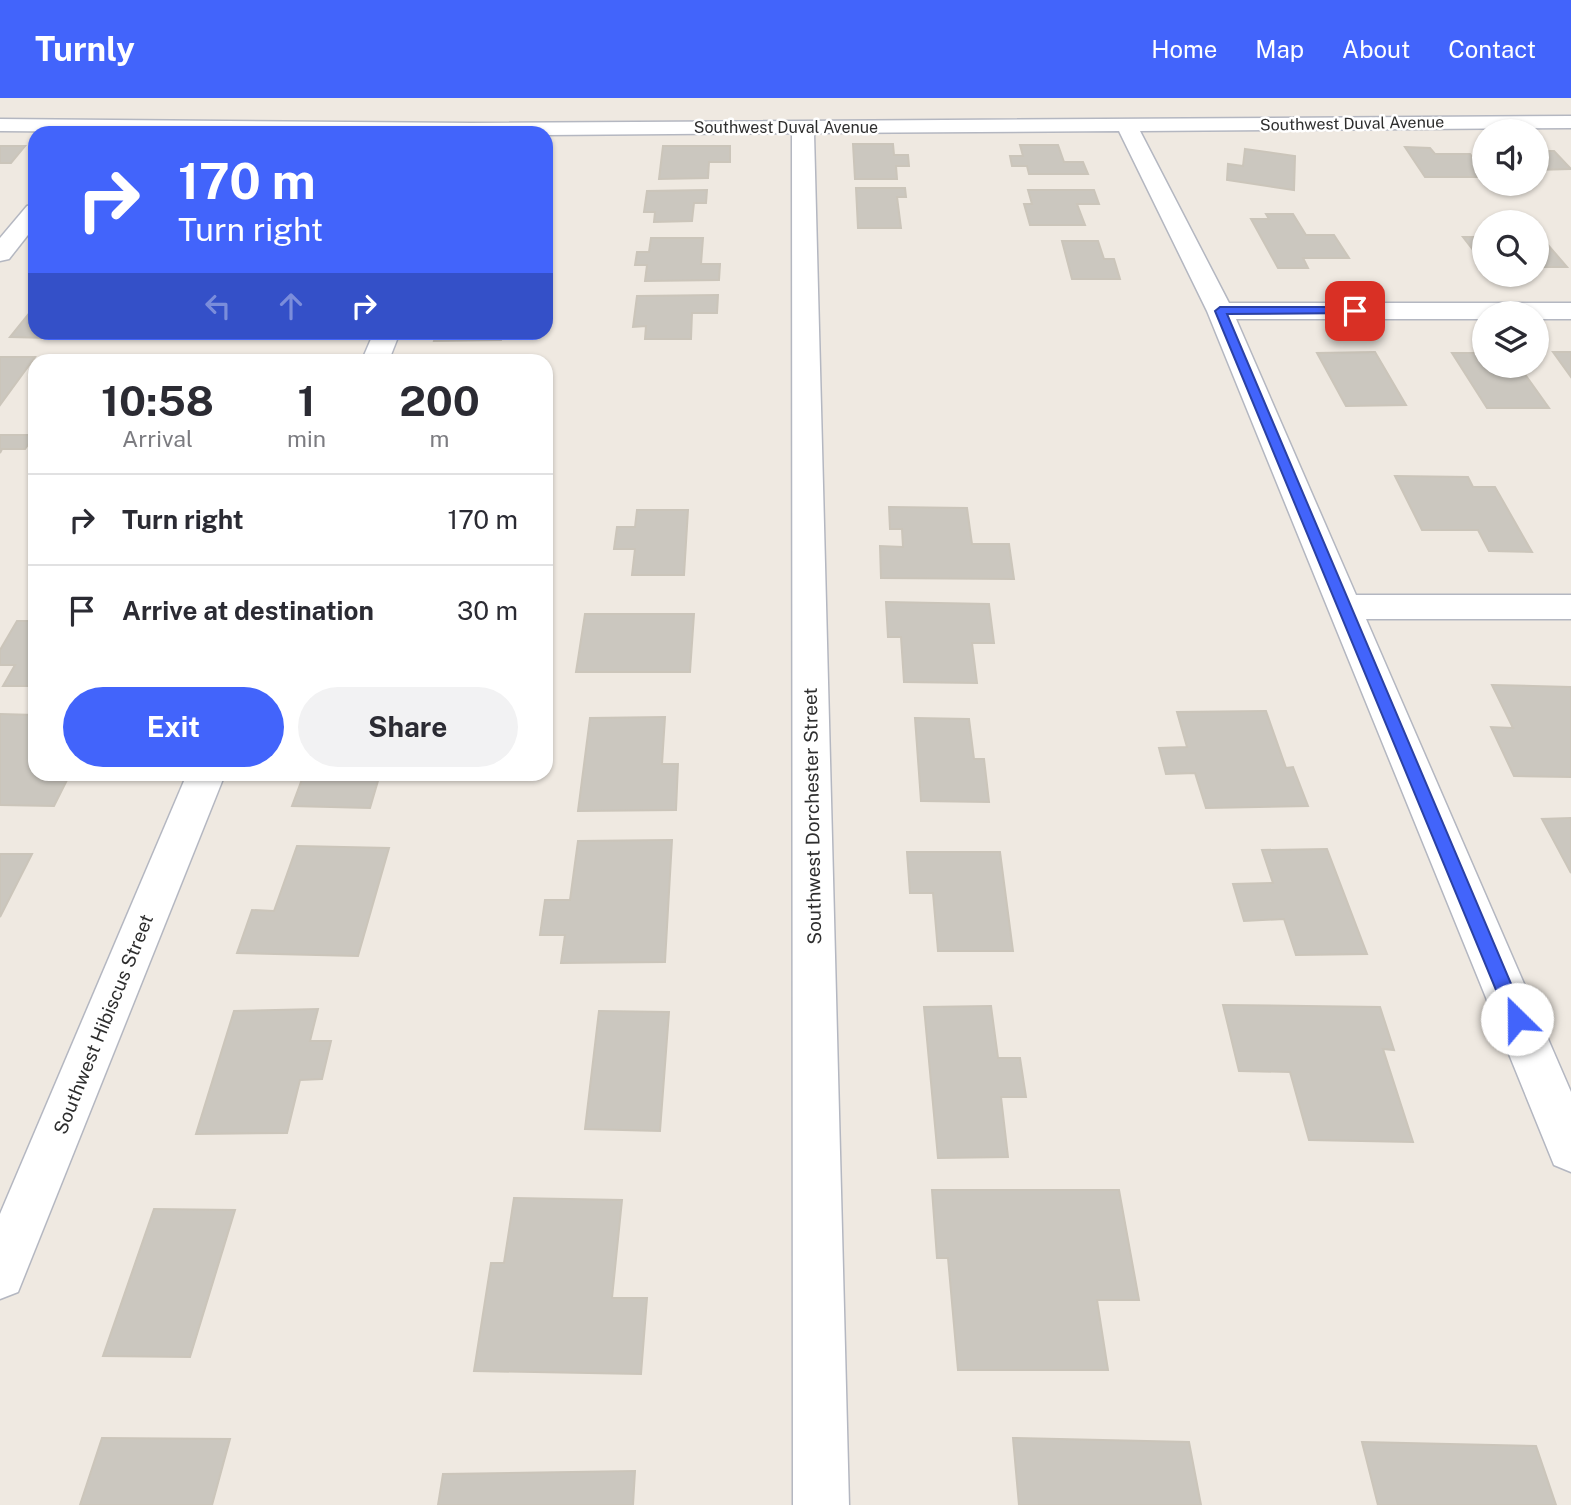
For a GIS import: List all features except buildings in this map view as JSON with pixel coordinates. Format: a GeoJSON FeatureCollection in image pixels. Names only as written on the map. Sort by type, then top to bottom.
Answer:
{"type":"FeatureCollection","features":[{"type":"Feature","properties":{"kind":"street"},"geometry":{"type":"LineString","coordinates":[[105,126],[121,107]]}},
{"type":"Feature","properties":{"kind":"street","name":"Southwest Duval Avenue"},"geometry":{"type":"LineString","coordinates":[[553,130],[1126,125],[1461,114],[1571,122]]}},
{"type":"Feature","properties":{"kind":"street","name":"Southwest Duval Avenue"},"geometry":{"type":"LineString","coordinates":[[0,125],[28,126]]}},
{"type":"Feature","properties":{"kind":"street"},"geometry":{"type":"LineString","coordinates":[[1126,125],[1220,311],[1571,1148]]}},
{"type":"Feature","properties":{"kind":"street","name":"Southwest Dorchester Street"},"geometry":{"type":"LineString","coordinates":[[803,127],[821,1505]]}},
{"type":"Feature","properties":{"kind":"street"},"geometry":{"type":"LineString","coordinates":[[0,254],[28,220]]}},
{"type":"Feature","properties":{"kind":"street"},"geometry":{"type":"LineString","coordinates":[[1220,311],[1571,311]]}},
{"type":"Feature","properties":{"kind":"street"},"geometry":{"type":"LineString","coordinates":[[1345,607],[1571,607]]}},
{"type":"Feature","properties":{"kind":"street","name":"Southwest Hibiscus Street"},"geometry":{"type":"LineString","coordinates":[[0,1274],[203,781]]}},
{"type":"Feature","properties":{"kind":"route"},"geometry":{"type":"LineString","coordinates":[[1355,311],[1220,311],[1517,1019]]}}]}
